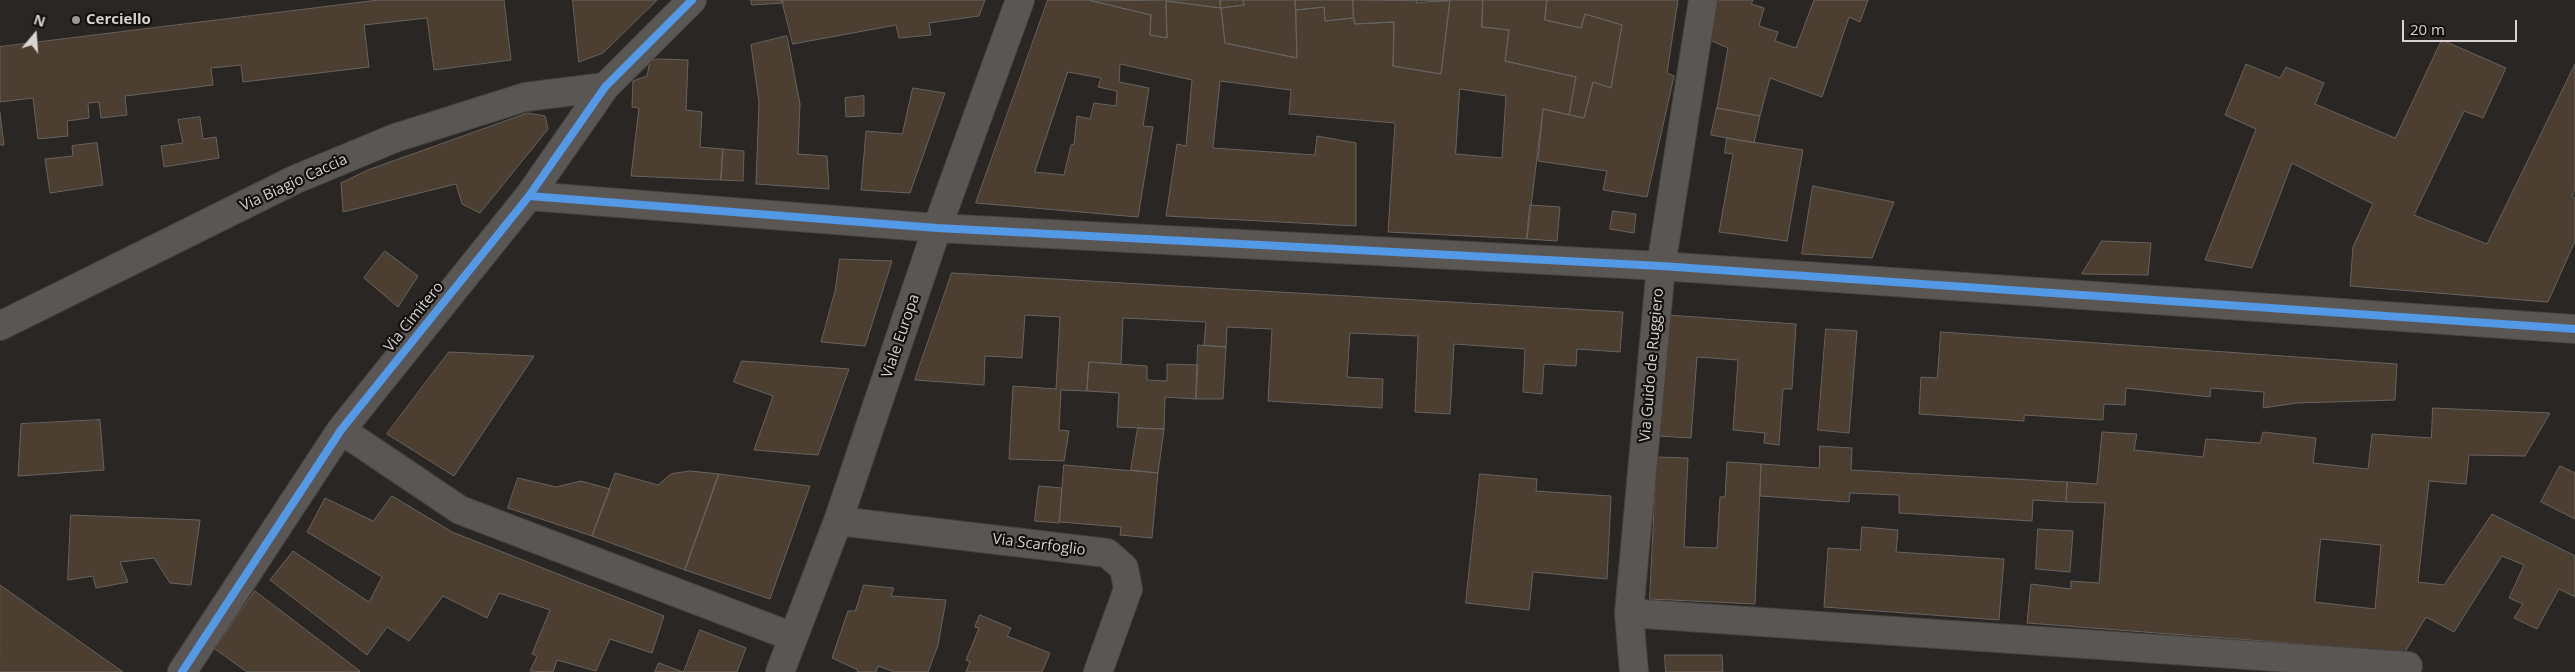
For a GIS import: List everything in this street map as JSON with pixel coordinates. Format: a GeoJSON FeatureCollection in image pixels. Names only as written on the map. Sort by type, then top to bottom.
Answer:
{"type":"FeatureCollection","features":[{"type":"Feature","properties":{"kind":"street","name":"Via Cimitero"},"geometry":{"type":"LineString","coordinates":[[182,672],[341,430],[529,196],[605,88],[692,0]]}},
{"type":"Feature","properties":{"kind":"street","name":"Viale Europa"},"geometry":{"type":"LineString","coordinates":[[780,672],[838,521],[938,228],[1020,0]]}},
{"type":"Feature","properties":{"kind":"street","name":"Via Guido de Ruggiero"},"geometry":{"type":"LineString","coordinates":[[1634,672],[1629,613],[1661,266],[1703,0]]}},
{"type":"Feature","properties":{"kind":"street","name":"Via Biagio Caccia"},"geometry":{"type":"LineString","coordinates":[[0,326],[294,180],[395,138],[525,97],[605,88]]}},
{"type":"Feature","properties":{"kind":"street"},"geometry":{"type":"LineString","coordinates":[[529,196],[938,228],[1661,266],[2575,329]]}},
{"type":"Feature","properties":{"kind":"street"},"geometry":{"type":"LineString","coordinates":[[341,430],[460,510],[793,637]]}},
{"type":"Feature","properties":{"kind":"street","name":"Via Scarfoglio"},"geometry":{"type":"LineString","coordinates":[[838,521],[1107,552],[1124,568],[1128,589],[1098,672]]}},
{"type":"Feature","properties":{"kind":"street"},"geometry":{"type":"LineString","coordinates":[[1629,613],[2408,666],[2405,672]]}},
{"type":"Feature","properties":{"kind":"building"},"geometry":{"type":"Polygon","coordinates":[[[379,0],[504,0],[511,60],[434,70],[427,18],[364,25],[369,67],[243,82],[241,65],[211,68],[213,85],[125,96],[127,115],[101,118],[99,102],[88,103],[89,118],[67,121],[68,136],[38,139],[33,98],[0,102],[0,47],[379,0]]]}},
{"type":"Feature","properties":{"kind":"building"},"geometry":{"type":"Polygon","coordinates":[[[573,0],[657,0],[603,53],[579,62],[573,0]]]}},
{"type":"Feature","properties":{"kind":"building"},"geometry":{"type":"Polygon","coordinates":[[[751,0],[782,0],[783,3],[752,5],[751,0]]]}},
{"type":"Feature","properties":{"kind":"building"},"geometry":{"type":"Polygon","coordinates":[[[782,0],[985,0],[979,16],[929,23],[931,35],[899,38],[896,25],[793,44],[782,0]]]}},
{"type":"Feature","properties":{"kind":"building"},"geometry":{"type":"Polygon","coordinates":[[[1048,0],[1089,0],[1151,15],[1150,35],[1167,38],[1166,1],[1221,8],[1225,43],[1297,58],[1296,10],[1324,7],[1325,21],[1353,18],[1355,24],[1394,22],[1393,66],[1441,74],[1450,0],[1483,0],[1482,27],[1509,30],[1505,61],[1576,77],[1569,115],[1543,109],[1527,239],[1388,232],[1395,123],[1289,114],[1291,90],[1220,81],[1213,148],[1315,155],[1317,136],[1356,143],[1356,226],[1166,216],[1177,144],[1186,146],[1192,80],[1120,64],[1119,82],[1149,88],[1143,126],[1153,127],[1138,217],[976,203],[1048,0]],[[1068,72],[1035,172],[1064,175],[1071,145],[1074,144],[1077,116],[1090,119],[1094,103],[1116,106],[1117,91],[1098,87],[1101,78],[1068,72]],[[1460,89],[1456,154],[1502,158],[1506,96],[1460,89]]]}},
{"type":"Feature","properties":{"kind":"building"},"geometry":{"type":"Polygon","coordinates":[[[1220,0],[1243,0],[1244,5],[1221,8],[1220,0]]]}},
{"type":"Feature","properties":{"kind":"building"},"geometry":{"type":"Polygon","coordinates":[[[1220,0],[1221,8],[1166,1],[1167,38],[1150,35],[1151,15],[1092,1],[1220,0]]]}},
{"type":"Feature","properties":{"kind":"building"},"geometry":{"type":"Polygon","coordinates":[[[1243,0],[1295,0],[1297,58],[1225,43],[1221,8],[1244,5],[1243,0]]]}},
{"type":"Feature","properties":{"kind":"building"},"geometry":{"type":"Polygon","coordinates":[[[1295,0],[1353,0],[1353,18],[1325,21],[1324,7],[1296,10],[1295,0]]]}},
{"type":"Feature","properties":{"kind":"building"},"geometry":{"type":"Polygon","coordinates":[[[1353,0],[1450,1],[1441,74],[1393,66],[1394,22],[1355,24],[1353,0]]]}},
{"type":"Feature","properties":{"kind":"building"},"geometry":{"type":"Polygon","coordinates":[[[1417,0],[1450,0],[1417,3],[1417,0]]]}},
{"type":"Feature","properties":{"kind":"building"},"geometry":{"type":"Polygon","coordinates":[[[1483,0],[1547,0],[1545,20],[1581,28],[1585,14],[1622,25],[1611,88],[1593,82],[1584,118],[1569,115],[1576,77],[1505,61],[1509,30],[1482,27],[1483,0]]]}},
{"type":"Feature","properties":{"kind":"building"},"geometry":{"type":"Polygon","coordinates":[[[1547,0],[1678,0],[1667,73],[1674,76],[1647,197],[1603,190],[1607,171],[1538,161],[1543,109],[1584,118],[1593,82],[1611,88],[1622,25],[1585,14],[1581,28],[1545,20],[1547,0]]]}},
{"type":"Feature","properties":{"kind":"building"},"geometry":{"type":"Polygon","coordinates":[[[1716,0],[1753,0],[1751,4],[1764,8],[1759,26],[1778,32],[1775,41],[1796,48],[1814,0],[1868,0],[1860,22],[1849,17],[1822,97],[1770,78],[1760,116],[1717,108],[1728,48],[1705,38],[1716,0]]]}},
{"type":"Feature","properties":{"kind":"building"},"geometry":{"type":"Polygon","coordinates":[[[787,36],[800,104],[798,154],[827,156],[829,189],[756,184],[759,102],[751,45],[787,36]]]}},
{"type":"Feature","properties":{"kind":"building"},"geometry":{"type":"Polygon","coordinates":[[[2442,40],[2506,68],[2483,118],[2464,111],[2414,215],[2487,244],[2575,64],[2575,190],[2572,196],[2575,198],[2575,241],[2548,302],[2350,286],[2353,247],[2373,204],[2292,163],[2252,268],[2205,260],[2256,129],[2225,115],[2246,64],[2280,78],[2286,67],[2324,83],[2315,104],[2395,138],[2442,40]]]}},
{"type":"Feature","properties":{"kind":"building"},"geometry":{"type":"Polygon","coordinates":[[[659,59],[688,60],[686,110],[702,112],[700,147],[723,149],[721,180],[631,176],[639,108],[632,107],[633,81],[647,76],[650,61],[659,59]]]}},
{"type":"Feature","properties":{"kind":"building"},"geometry":{"type":"Polygon","coordinates":[[[913,88],[945,93],[910,193],[861,190],[866,131],[902,134],[913,88]]]}},
{"type":"Feature","properties":{"kind":"building"},"geometry":{"type":"Polygon","coordinates":[[[864,96],[864,116],[846,117],[845,98],[864,96]]]}},
{"type":"Feature","properties":{"kind":"building"},"geometry":{"type":"Polygon","coordinates":[[[1717,108],[1760,116],[1754,143],[1711,135],[1717,108]]]}},
{"type":"Feature","properties":{"kind":"building"},"geometry":{"type":"Polygon","coordinates":[[[0,113],[4,145],[0,145],[0,113]]]}},
{"type":"Feature","properties":{"kind":"building"},"geometry":{"type":"Polygon","coordinates":[[[528,113],[545,116],[548,129],[480,213],[462,204],[456,184],[343,212],[341,183],[368,170],[528,113]]]}},
{"type":"Feature","properties":{"kind":"building"},"geometry":{"type":"Polygon","coordinates":[[[200,117],[203,139],[216,137],[219,158],[164,167],[161,146],[183,143],[178,120],[200,117]]]}},
{"type":"Feature","properties":{"kind":"building"},"geometry":{"type":"Polygon","coordinates":[[[1727,138],[1803,150],[1787,241],[1719,232],[1733,154],[1725,153],[1727,138]]]}},
{"type":"Feature","properties":{"kind":"building"},"geometry":{"type":"Polygon","coordinates":[[[97,143],[103,185],[50,193],[45,159],[73,156],[72,146],[97,143]]]}},
{"type":"Feature","properties":{"kind":"building"},"geometry":{"type":"Polygon","coordinates":[[[723,149],[744,151],[743,181],[721,180],[723,149]]]}},
{"type":"Feature","properties":{"kind":"building"},"geometry":{"type":"Polygon","coordinates":[[[1813,186],[1894,202],[1872,258],[1802,254],[1813,186]]]}},
{"type":"Feature","properties":{"kind":"building"},"geometry":{"type":"Polygon","coordinates":[[[1530,205],[1560,207],[1557,241],[1527,239],[1530,205]]]}},
{"type":"Feature","properties":{"kind":"building"},"geometry":{"type":"Polygon","coordinates":[[[1613,211],[1636,214],[1634,233],[1610,229],[1613,211]]]}},
{"type":"Feature","properties":{"kind":"building"},"geometry":{"type":"Polygon","coordinates":[[[2102,241],[2151,243],[2148,275],[2082,274],[2102,241]]]}},
{"type":"Feature","properties":{"kind":"building"},"geometry":{"type":"Polygon","coordinates":[[[385,251],[418,276],[398,307],[364,278],[385,251]]]}},
{"type":"Feature","properties":{"kind":"building"},"geometry":{"type":"Polygon","coordinates":[[[840,259],[892,261],[865,346],[821,342],[835,291],[840,259]]]}},
{"type":"Feature","properties":{"kind":"building"},"geometry":{"type":"Polygon","coordinates":[[[952,273],[1623,312],[1620,352],[1577,349],[1576,366],[1544,364],[1542,394],[1523,392],[1525,349],[1454,344],[1450,414],[1415,412],[1418,336],[1350,333],[1347,377],[1383,379],[1382,408],[1268,401],[1272,329],[1227,327],[1226,347],[1204,345],[1206,322],[1123,318],[1121,364],[1089,362],[1087,391],[1061,390],[1059,430],[1069,431],[1064,461],[1009,459],[1013,386],[1056,389],[1060,317],[1025,315],[1022,358],[985,356],[984,385],[915,380],[952,273]]]}},
{"type":"Feature","properties":{"kind":"building"},"geometry":{"type":"Polygon","coordinates":[[[1667,315],[1796,324],[1792,389],[1783,389],[1779,445],[1764,443],[1765,433],[1733,430],[1738,360],[1697,357],[1691,438],[1658,436],[1667,315]]]}},
{"type":"Feature","properties":{"kind":"building"},"geometry":{"type":"Polygon","coordinates":[[[1826,329],[1857,331],[1849,433],[1818,430],[1826,329]]]}},
{"type":"Feature","properties":{"kind":"building"},"geometry":{"type":"Polygon","coordinates":[[[1941,332],[2397,364],[2395,400],[2297,403],[2263,408],[2264,392],[2211,388],[2210,397],[2126,388],[2125,405],[2104,404],[2103,420],[2024,415],[2024,421],[1919,414],[1921,377],[1937,378],[1941,332]]]}},
{"type":"Feature","properties":{"kind":"building"},"geometry":{"type":"Polygon","coordinates":[[[1198,345],[1226,347],[1223,399],[1196,399],[1198,345]]]}},
{"type":"Feature","properties":{"kind":"building"},"geometry":{"type":"Polygon","coordinates":[[[449,352],[534,356],[454,476],[387,434],[449,352]]]}},
{"type":"Feature","properties":{"kind":"building"},"geometry":{"type":"Polygon","coordinates":[[[742,361],[849,369],[818,455],[754,450],[773,396],[734,382],[742,361]]]}},
{"type":"Feature","properties":{"kind":"building"},"geometry":{"type":"Polygon","coordinates":[[[1089,362],[1147,366],[1147,380],[1167,381],[1167,364],[1198,365],[1196,399],[1165,397],[1164,429],[1117,427],[1119,393],[1087,391],[1089,362]]]}},
{"type":"Feature","properties":{"kind":"building"},"geometry":{"type":"Polygon","coordinates":[[[2433,408],[2550,413],[2525,456],[2469,455],[2466,484],[2429,481],[2418,582],[2444,585],[2492,514],[2575,556],[2575,597],[2559,589],[2537,629],[2514,618],[2523,604],[2509,598],[2524,565],[2502,556],[2454,632],[2426,617],[2405,652],[2027,623],[2031,584],[2071,589],[2071,581],[2099,583],[2105,503],[2066,502],[2067,482],[2097,484],[2102,432],[2137,434],[2134,450],[2203,457],[2206,439],[2260,443],[2263,432],[2316,438],[2313,463],[2368,469],[2372,434],[2431,438],[2433,408]],[[2321,539],[2315,602],[2375,609],[2381,545],[2321,539]]]}},
{"type":"Feature","properties":{"kind":"building"},"geometry":{"type":"Polygon","coordinates":[[[100,420],[104,470],[18,476],[21,424],[100,420]]]}},
{"type":"Feature","properties":{"kind":"building"},"geometry":{"type":"Polygon","coordinates":[[[1138,428],[1164,429],[1158,473],[1131,470],[1138,428]]]}},
{"type":"Feature","properties":{"kind":"building"},"geometry":{"type":"Polygon","coordinates":[[[1820,446],[1852,448],[1851,470],[2067,482],[2066,502],[2033,500],[2032,521],[1899,513],[1899,495],[1850,493],[1849,502],[1760,496],[1761,464],[1819,468],[1820,446]]]}},
{"type":"Feature","properties":{"kind":"building"},"geometry":{"type":"Polygon","coordinates":[[[1657,457],[1688,458],[1684,547],[1717,548],[1720,497],[1725,497],[1727,462],[1761,464],[1755,604],[1650,599],[1657,457]]]}},
{"type":"Feature","properties":{"kind":"building"},"geometry":{"type":"Polygon","coordinates":[[[1064,465],[1158,473],[1152,538],[1120,535],[1121,527],[1060,522],[1064,465]]]}},
{"type":"Feature","properties":{"kind":"building"},"geometry":{"type":"Polygon","coordinates":[[[2560,466],[2575,473],[2575,519],[2541,502],[2560,466]]]}},
{"type":"Feature","properties":{"kind":"building"},"geometry":{"type":"Polygon","coordinates":[[[690,471],[719,474],[685,570],[592,536],[615,473],[658,485],[671,474],[690,471]]]}},
{"type":"Feature","properties":{"kind":"building"},"geometry":{"type":"Polygon","coordinates":[[[719,474],[810,486],[770,599],[685,570],[719,474]]]}},
{"type":"Feature","properties":{"kind":"building"},"geometry":{"type":"Polygon","coordinates":[[[1480,474],[1537,479],[1536,491],[1611,496],[1607,579],[1533,572],[1529,610],[1466,603],[1480,474]]]}},
{"type":"Feature","properties":{"kind":"building"},"geometry":{"type":"Polygon","coordinates":[[[518,478],[556,487],[581,481],[610,489],[592,536],[508,508],[518,478]]]}},
{"type":"Feature","properties":{"kind":"building"},"geometry":{"type":"Polygon","coordinates":[[[1039,486],[1062,488],[1059,523],[1035,521],[1039,486]]]}},
{"type":"Feature","properties":{"kind":"building"},"geometry":{"type":"Polygon","coordinates":[[[392,496],[452,532],[664,616],[652,653],[610,639],[596,671],[557,660],[553,672],[530,671],[537,656],[532,654],[550,610],[499,593],[487,618],[443,596],[409,641],[387,627],[367,655],[270,580],[293,551],[369,602],[382,577],[307,532],[325,498],[373,521],[392,496]]]}},
{"type":"Feature","properties":{"kind":"building"},"geometry":{"type":"Polygon","coordinates":[[[71,515],[200,520],[191,585],[170,583],[154,558],[120,562],[128,582],[96,588],[93,576],[68,580],[71,515]]]}},
{"type":"Feature","properties":{"kind":"building"},"geometry":{"type":"Polygon","coordinates":[[[1862,527],[1898,530],[1896,552],[2004,559],[1999,620],[1824,607],[1828,548],[1860,550],[1862,527]]]}},
{"type":"Feature","properties":{"kind":"building"},"geometry":{"type":"Polygon","coordinates":[[[2038,529],[2073,531],[2070,572],[2036,569],[2038,529]]]}},
{"type":"Feature","properties":{"kind":"building"},"geometry":{"type":"Polygon","coordinates":[[[0,585],[123,672],[0,672],[0,585]]]}},
{"type":"Feature","properties":{"kind":"building"},"geometry":{"type":"Polygon","coordinates":[[[864,585],[894,588],[891,596],[946,600],[938,645],[928,672],[895,672],[878,666],[876,672],[857,672],[858,670],[832,658],[848,611],[855,611],[864,585]]]}},
{"type":"Feature","properties":{"kind":"building"},"geometry":{"type":"Polygon","coordinates":[[[255,591],[360,671],[247,672],[215,649],[255,591]]]}},
{"type":"Feature","properties":{"kind":"building"},"geometry":{"type":"Polygon","coordinates":[[[980,615],[1011,628],[1007,636],[1050,653],[1042,672],[966,672],[970,662],[966,660],[979,628],[975,627],[980,615]]]}},
{"type":"Feature","properties":{"kind":"building"},"geometry":{"type":"Polygon","coordinates":[[[700,630],[746,648],[737,672],[684,672],[700,630]]]}},
{"type":"Feature","properties":{"kind":"building"},"geometry":{"type":"Polygon","coordinates":[[[1665,655],[1722,655],[1723,672],[1666,672],[1665,655]]]}},
{"type":"Feature","properties":{"kind":"building"},"geometry":{"type":"Polygon","coordinates":[[[659,663],[683,672],[655,672],[659,663]]]}},
{"type":"Feature","properties":{"kind":"cycle path"},"geometry":{"type":"LineString","coordinates":[[182,672],[341,430],[529,196],[605,87],[692,0]]}},
{"type":"Feature","properties":{"kind":"cycle path"},"geometry":{"type":"LineString","coordinates":[[529,196],[937,228],[1661,266],[2575,329]]}},
{"type":"Feature","properties":{"kind":"place","name":"Cerciello"},"geometry":{"type":"Point","coordinates":[76,20]}}]}
